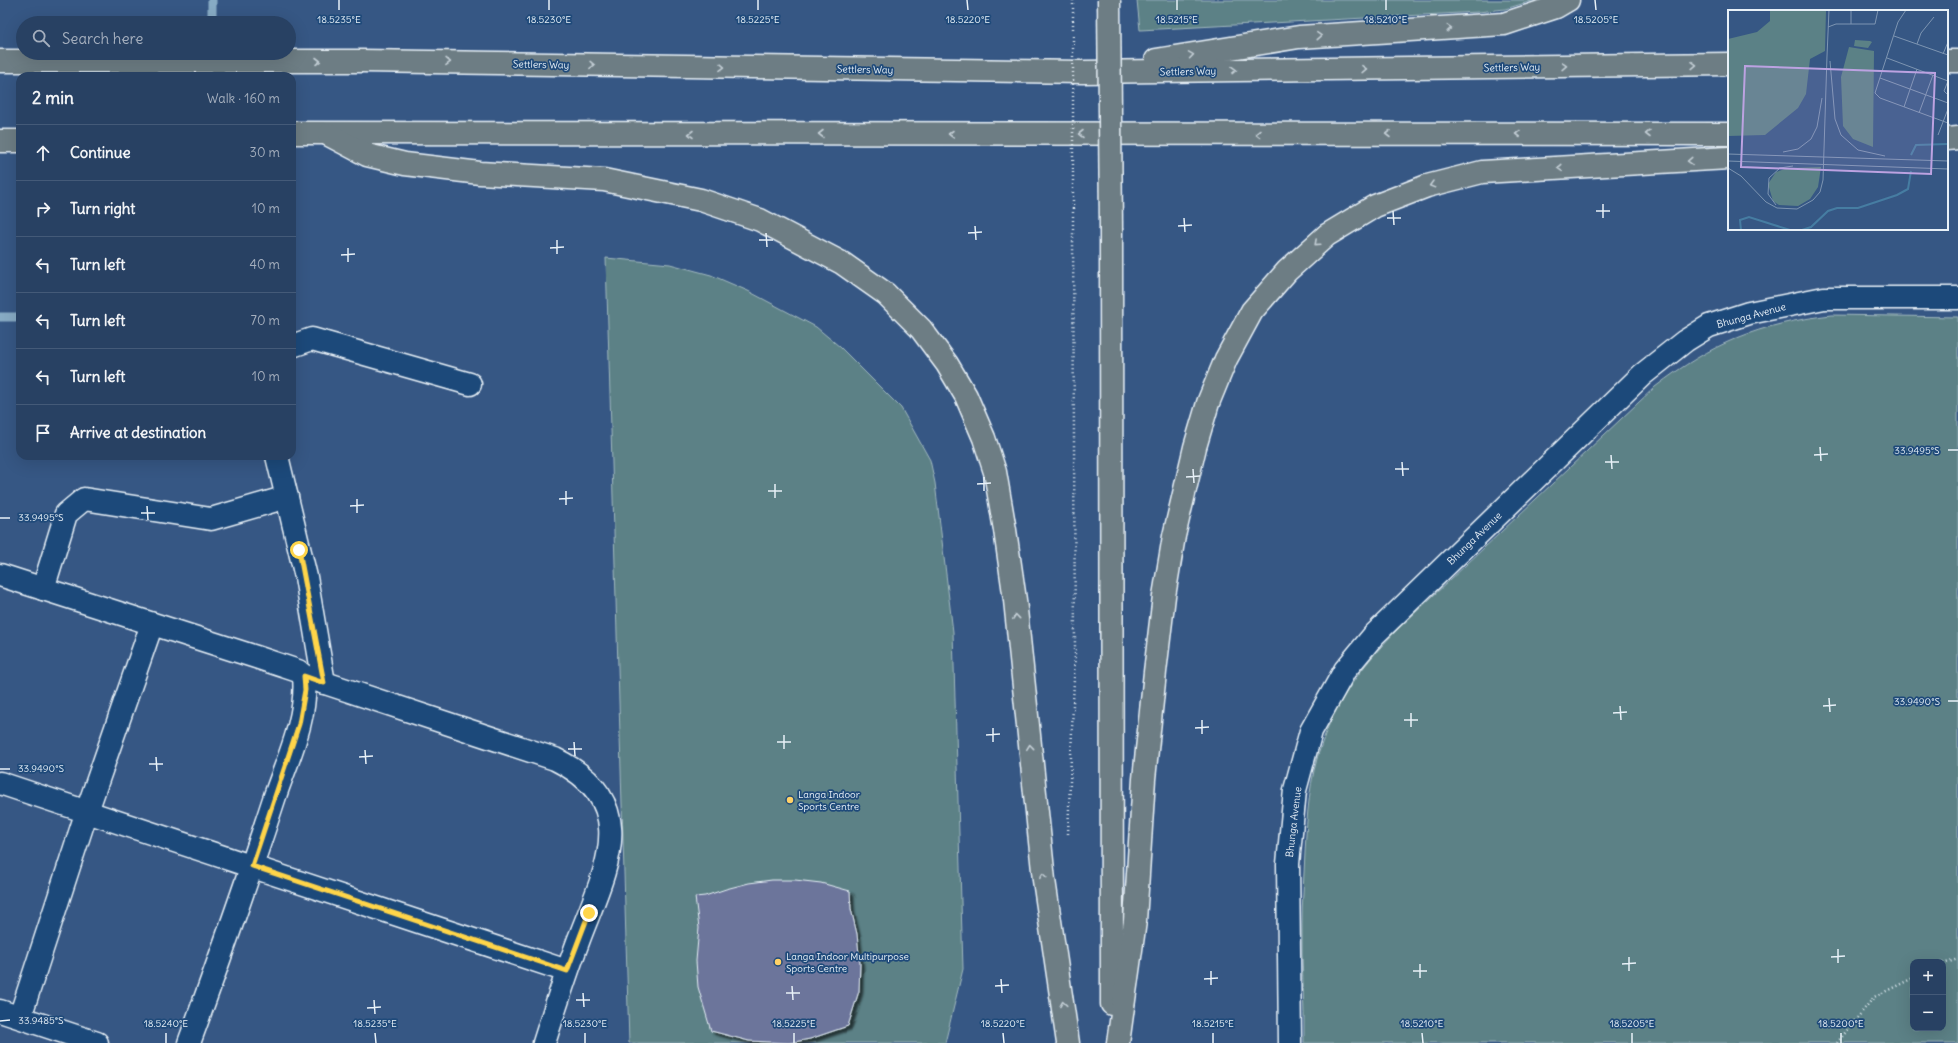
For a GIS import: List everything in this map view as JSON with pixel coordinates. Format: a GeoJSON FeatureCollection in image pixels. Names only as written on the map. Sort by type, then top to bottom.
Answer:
{"type":"FeatureCollection","features":[{"type":"Feature","properties":{"kind":"highway"},"geometry":{"type":"LineString","coordinates":[[1109,0],[1112,231],[1112,1043]]}},
{"type":"Feature","properties":{"kind":"highway"},"geometry":{"type":"LineString","coordinates":[[1083,72],[1299,37],[1504,24],[1556,7],[1568,0]]}},
{"type":"Feature","properties":{"kind":"highway","name":"Settlers Way"},"geometry":{"type":"LineString","coordinates":[[0,61],[279,61],[1083,72],[1728,64]]}},
{"type":"Feature","properties":{"kind":"highway"},"geometry":{"type":"LineString","coordinates":[[325,133],[367,155],[405,164],[480,173],[604,180],[701,200],[760,220],[842,262],[886,294],[921,329],[946,364],[966,396],[984,438],[995,472],[1015,600],[1044,880],[1068,1043]]}},
{"type":"Feature","properties":{"kind":"highway"},"geometry":{"type":"LineString","coordinates":[[296,134],[1728,134]]}},
{"type":"Feature","properties":{"kind":"highway"},"geometry":{"type":"LineString","coordinates":[[1948,139],[1958,138]]}},
{"type":"Feature","properties":{"kind":"highway"},"geometry":{"type":"LineString","coordinates":[[0,141],[16,141]]}},
{"type":"Feature","properties":{"kind":"highway"},"geometry":{"type":"LineString","coordinates":[[1118,1043],[1135,921],[1144,779],[1154,672],[1164,596],[1172,551],[1195,447],[1208,402],[1226,359],[1252,312],[1287,271],[1327,234],[1375,206],[1426,186],[1482,172],[1728,158]]}},
{"type":"Feature","properties":{"kind":"street","name":"Bhunga Avenue"},"geometry":{"type":"LineString","coordinates":[[1290,1043],[1288,864],[1295,790],[1311,730],[1345,670],[1374,635],[1642,375],[1685,341],[1710,326],[1749,313],[1824,298],[1958,298]]}},
{"type":"Feature","properties":{"kind":"street"},"geometry":{"type":"LineString","coordinates":[[296,345],[312,339],[470,384]]}},
{"type":"Feature","properties":{"kind":"street"},"geometry":{"type":"LineString","coordinates":[[278,460],[306,577],[324,683]]}},
{"type":"Feature","properties":{"kind":"street"},"geometry":{"type":"LineString","coordinates":[[43,589],[66,514],[84,499],[211,519],[287,498]]}},
{"type":"Feature","properties":{"kind":"street"},"geometry":{"type":"LineString","coordinates":[[0,575],[284,666],[298,671],[304,676],[324,683],[554,760],[572,768],[587,780],[607,811],[611,830],[610,850],[606,869],[567,971],[544,1043]]}},
{"type":"Feature","properties":{"kind":"street"},"geometry":{"type":"LineString","coordinates":[[20,1017],[87,811],[152,624]]}},
{"type":"Feature","properties":{"kind":"street"},"geometry":{"type":"LineString","coordinates":[[190,1043],[252,866],[299,724],[305,690],[304,676]]}},
{"type":"Feature","properties":{"kind":"street"},"geometry":{"type":"LineString","coordinates":[[0,783],[567,971]]}},
{"type":"Feature","properties":{"kind":"street"},"geometry":{"type":"LineString","coordinates":[[0,1010],[97,1043]]}},
{"type":"Feature","properties":{"kind":"path"},"geometry":{"type":"LineString","coordinates":[[1068,836],[1075,653],[1073,0]]}},
{"type":"Feature","properties":{"kind":"path"},"geometry":{"type":"LineString","coordinates":[[1946,963],[1958,959]]}},
{"type":"Feature","properties":{"kind":"path"},"geometry":{"type":"LineString","coordinates":[[1837,1043],[1874,997],[1910,979]]}},
{"type":"Feature","properties":{"kind":"green space"},"geometry":{"type":"Polygon","coordinates":[[[1137,0],[1535,0],[1505,9],[1478,12],[1140,30],[1137,0]]]}},
{"type":"Feature","properties":{"kind":"green space","name":"Langa Indoor Sports Centre"},"geometry":{"type":"Polygon","coordinates":[[[606,258],[670,264],[711,275],[748,291],[816,327],[840,347],[901,408],[930,460],[935,483],[953,632],[963,969],[945,1043],[629,1043],[606,258]]]}},
{"type":"Feature","properties":{"kind":"green space"},"geometry":{"type":"Polygon","coordinates":[[[1831,315],[1958,317],[1958,1043],[1304,1043],[1302,916],[1309,797],[1314,770],[1322,743],[1328,726],[1344,696],[1364,667],[1399,628],[1655,387],[1696,358],[1717,347],[1759,330],[1781,324],[1831,315]]]}},
{"type":"Feature","properties":{"kind":"building","name":"Langa Indoor Multipurpose Sports Centre"},"geometry":{"type":"Polygon","coordinates":[[[772,880],[795,880],[821,883],[850,891],[851,909],[857,934],[860,964],[859,991],[848,1026],[810,1039],[789,1043],[749,1041],[711,1031],[698,987],[696,961],[699,928],[695,897],[705,896],[749,883],[772,880]]]}},
{"type":"Feature","properties":{"kind":"waterway"},"geometry":{"type":"LineString","coordinates":[[212,0],[212,16]]}},
{"type":"Feature","properties":{"kind":"waterway"},"geometry":{"type":"LineString","coordinates":[[0,317],[16,317]]}},
{"type":"Feature","properties":{"kind":"place","name":"Langa Indoor Sports Centre"},"geometry":{"type":"Point","coordinates":[790,800]}},
{"type":"Feature","properties":{"kind":"place","name":"Langa Indoor Multipurpose Sports Centre"},"geometry":{"type":"Point","coordinates":[778,962]}},
{"type":"Feature","properties":{"kind":"route"},"geometry":{"type":"LineString","coordinates":[[299,550],[306,577],[324,683],[304,676],[304,702],[299,724],[252,866],[567,971],[589,913]]}}]}
